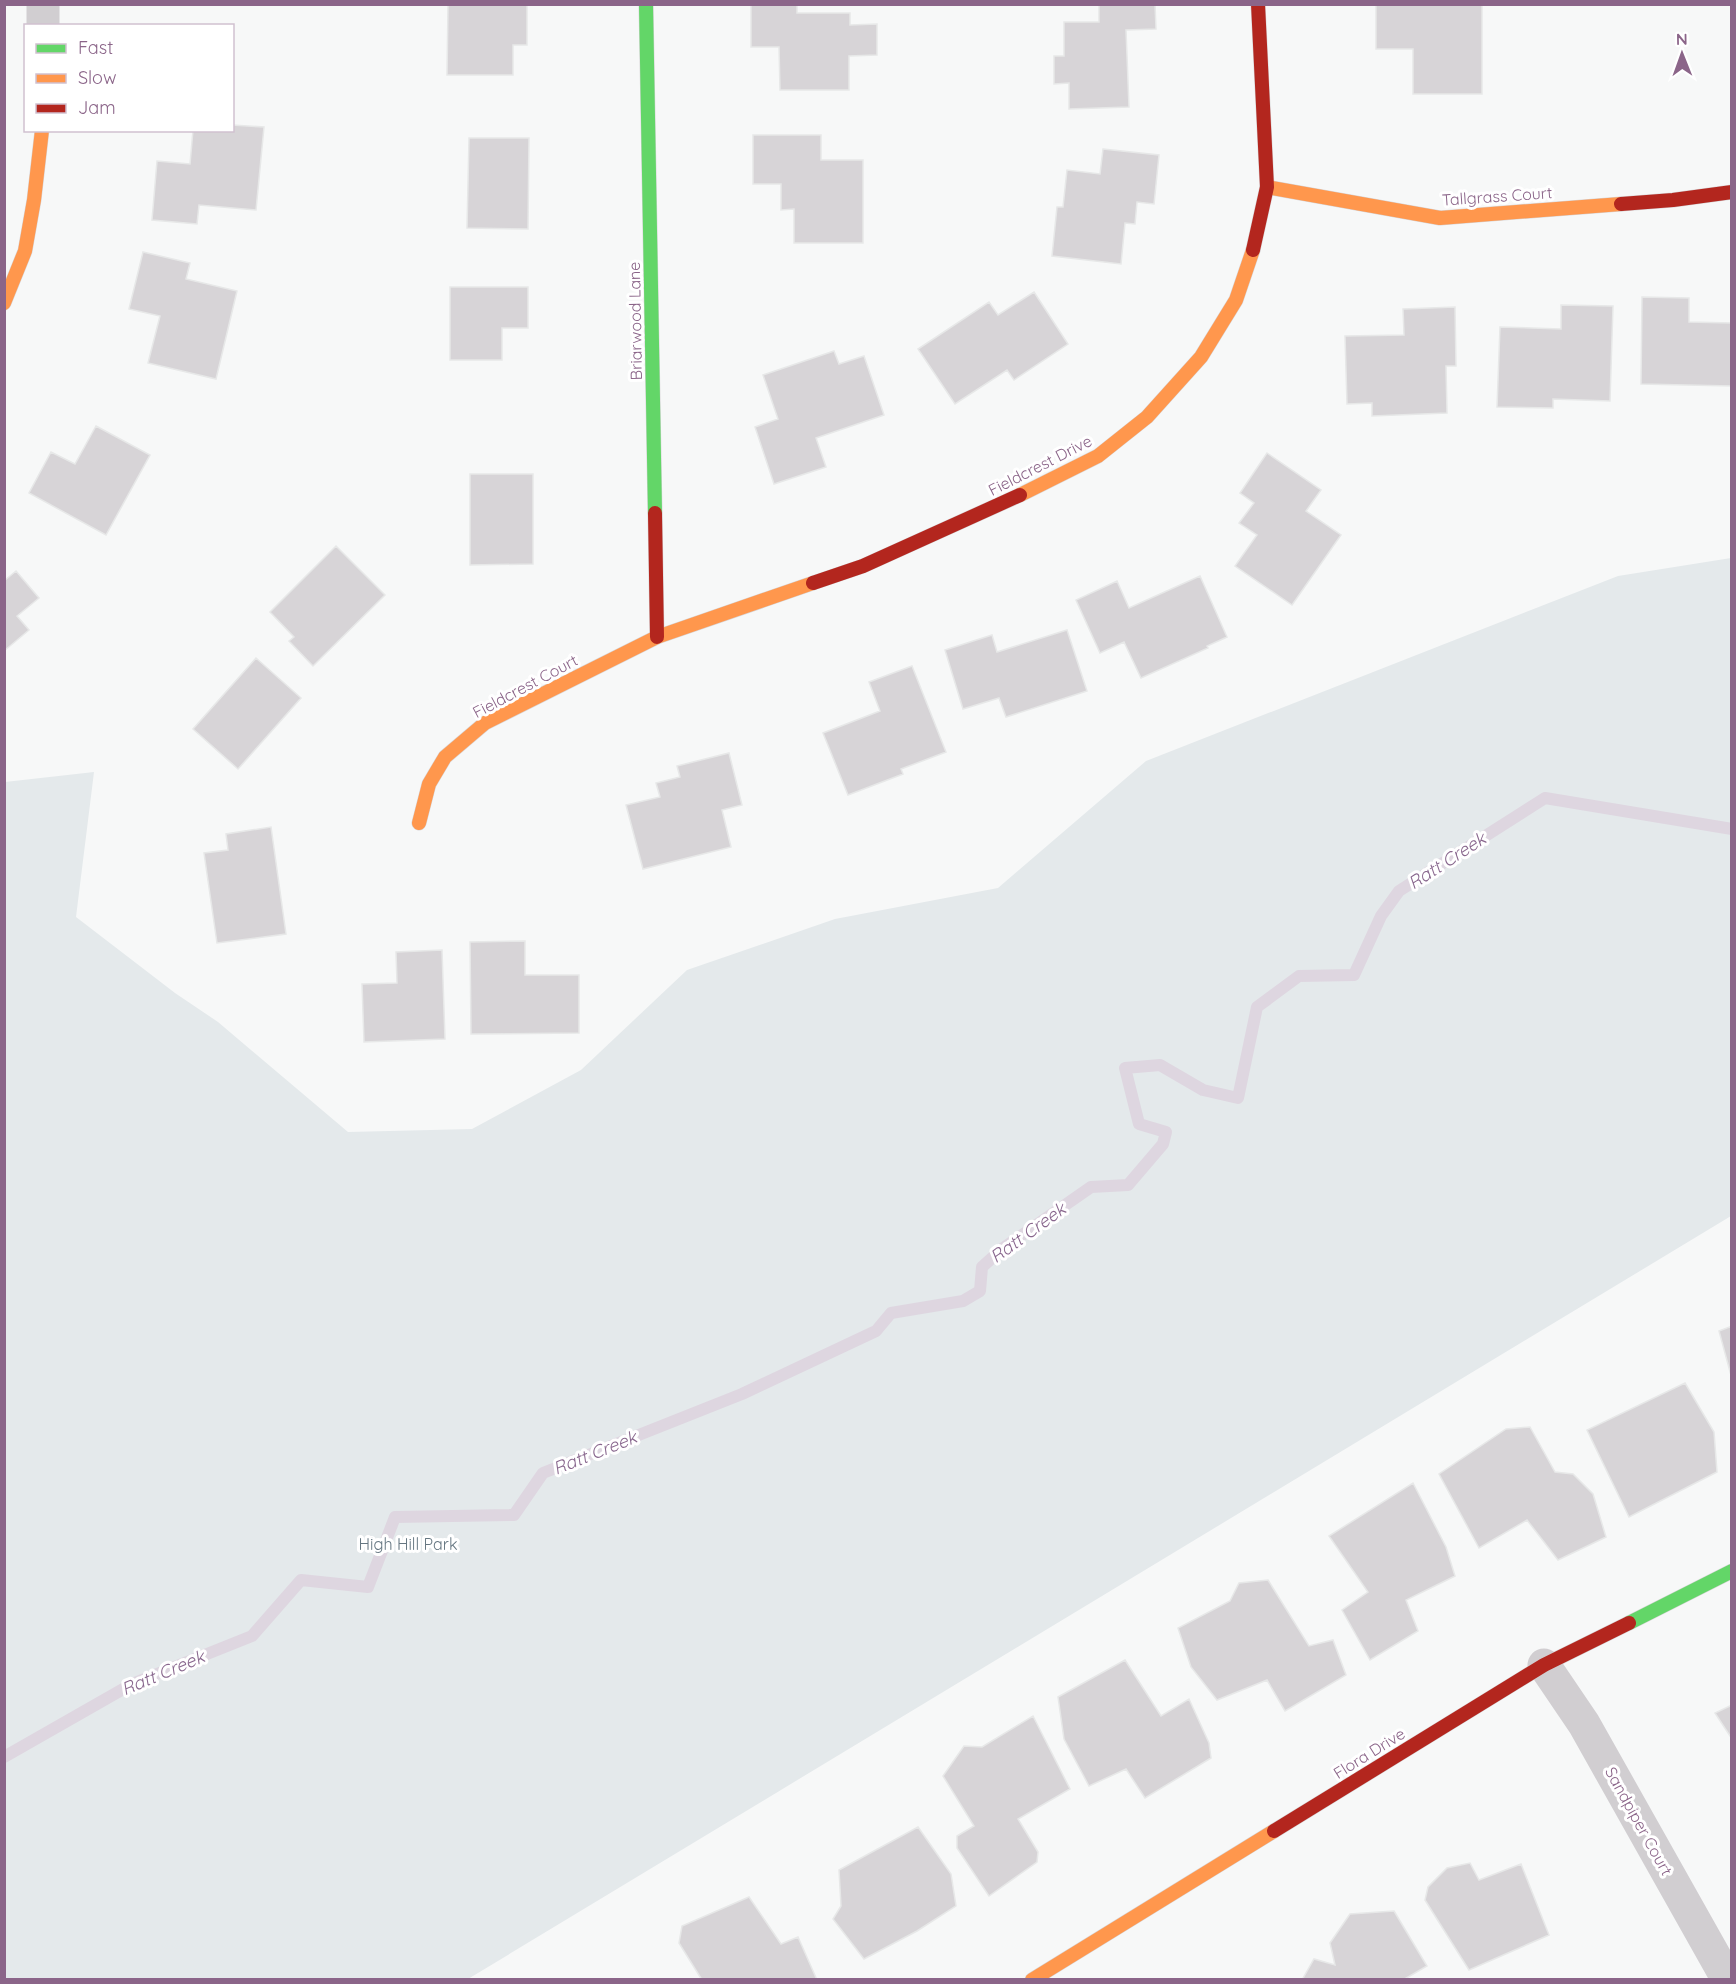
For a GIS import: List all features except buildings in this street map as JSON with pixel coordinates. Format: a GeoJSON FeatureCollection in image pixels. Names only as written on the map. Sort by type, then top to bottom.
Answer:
{"type":"FeatureCollection","features":[{"type":"Feature","properties":{"kind":"street"},"geometry":{"type":"LineString","coordinates":[[43,4],[43,24]]}},
{"type":"Feature","properties":{"kind":"street","name":"Briarwood Lane"},"geometry":{"type":"LineString","coordinates":[[646,4],[657,637]]}},
{"type":"Feature","properties":{"kind":"street","name":"Fieldcrest Drive"},"geometry":{"type":"LineString","coordinates":[[657,637],[863,566],[1049,482],[1098,456],[1147,417],[1201,357],[1236,300],[1255,243],[1267,187],[1258,4]]}},
{"type":"Feature","properties":{"kind":"street"},"geometry":{"type":"LineString","coordinates":[[4,303],[25,251],[42,132]]}},
{"type":"Feature","properties":{"kind":"street","name":"Tallgrass Court"},"geometry":{"type":"LineString","coordinates":[[1267,187],[1440,218],[1673,200],[1731,192]]}},
{"type":"Feature","properties":{"kind":"street","name":"Fieldcrest Court"},"geometry":{"type":"LineString","coordinates":[[419,823],[429,784],[445,757],[485,723],[657,637]]}},
{"type":"Feature","properties":{"kind":"street","name":"Flora Drive"},"geometry":{"type":"LineString","coordinates":[[1032,1980],[1544,1665],[1731,1571]]}},
{"type":"Feature","properties":{"kind":"street","name":"Sandpiper Court"},"geometry":{"type":"LineString","coordinates":[[1544,1665],[1584,1724],[1728,1980]]}},
{"type":"Feature","properties":{"kind":"green space","name":"High Hill Park"},"geometry":{"type":"Polygon","coordinates":[[[1731,558],[1731,1216],[468,1979],[5,1979],[5,782],[94,772],[76,917],[175,993],[218,1022],[348,1132],[472,1129],[581,1070],[687,970],[835,919],[998,888],[1146,761],[1618,576],[1731,558]]]}},
{"type":"Feature","properties":{"kind":"waterway","name":"Ratt Creek"},"geometry":{"type":"LineString","coordinates":[[4,1757],[132,1684],[252,1636],[301,1580],[368,1587],[395,1517],[514,1515],[543,1473],[742,1394],[876,1331],[891,1313],[963,1301],[980,1291],[982,1267],[1002,1249],[1091,1187],[1128,1185],[1163,1144],[1166,1132],[1139,1124],[1125,1068],[1160,1065],[1203,1090],[1238,1098],[1257,1007],[1299,976],[1354,975],[1381,916],[1399,891],[1545,798],[1732,829]]}},
{"type":"Feature","properties":{"kind":"traffic: fast"},"geometry":{"type":"LineString","coordinates":[[646,4],[655,513]]}},
{"type":"Feature","properties":{"kind":"traffic: fast"},"geometry":{"type":"LineString","coordinates":[[1629,1623],[1732,1571]]}},
{"type":"Feature","properties":{"kind":"traffic: slow"},"geometry":{"type":"LineString","coordinates":[[4,303],[25,251],[42,132]]}},
{"type":"Feature","properties":{"kind":"traffic: slow"},"geometry":{"type":"LineString","coordinates":[[1267,187],[1440,218],[1621,204]]}},
{"type":"Feature","properties":{"kind":"traffic: slow"},"geometry":{"type":"LineString","coordinates":[[1020,495],[1098,456],[1147,417],[1201,357],[1236,300],[1253,250]]}},
{"type":"Feature","properties":{"kind":"traffic: slow"},"geometry":{"type":"LineString","coordinates":[[419,823],[429,784],[445,757],[485,723],[657,637],[813,583]]}},
{"type":"Feature","properties":{"kind":"traffic: slow"},"geometry":{"type":"LineString","coordinates":[[1032,1980],[1274,1831]]}},
{"type":"Feature","properties":{"kind":"traffic: jam"},"geometry":{"type":"LineString","coordinates":[[1253,250],[1267,187],[1258,4]]}},
{"type":"Feature","properties":{"kind":"traffic: jam"},"geometry":{"type":"LineString","coordinates":[[1621,204],[1732,192]]}},
{"type":"Feature","properties":{"kind":"traffic: jam"},"geometry":{"type":"LineString","coordinates":[[813,583],[863,566],[1020,495]]}},
{"type":"Feature","properties":{"kind":"traffic: jam"},"geometry":{"type":"LineString","coordinates":[[655,513],[657,637]]}},
{"type":"Feature","properties":{"kind":"traffic: jam"},"geometry":{"type":"LineString","coordinates":[[1274,1831],[1544,1665],[1629,1623]]}}]}
